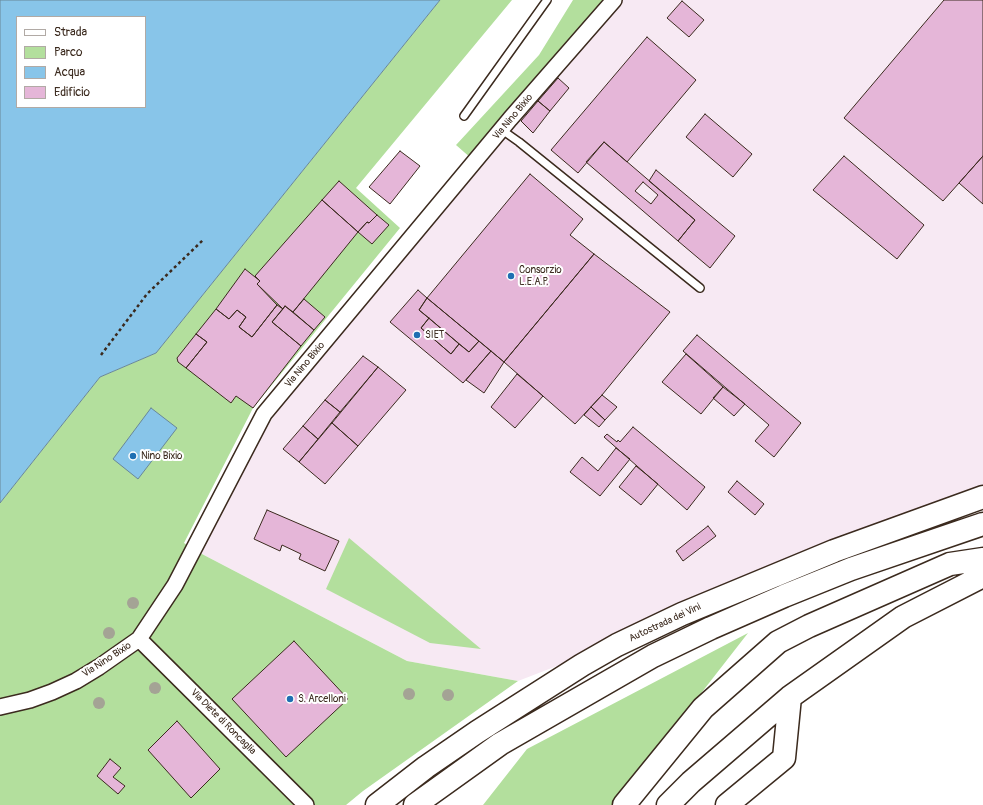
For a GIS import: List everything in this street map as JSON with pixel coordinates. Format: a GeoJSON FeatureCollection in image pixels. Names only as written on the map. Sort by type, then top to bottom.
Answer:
{"type":"FeatureCollection","features":[{"type":"Feature","properties":{"kind":"main road","name":"Autostrada dei Vini"},"geometry":{"type":"LineString","coordinates":[[377,805],[426,767],[477,732],[582,665],[617,645],[682,614],[834,551],[983,497]]}},
{"type":"Feature","properties":{"kind":"main road"},"geometry":{"type":"LineString","coordinates":[[415,805],[500,744],[653,656],[711,628],[790,593],[851,569],[983,524]]}},
{"type":"Feature","properties":{"kind":"main road"},"geometry":{"type":"LineString","coordinates":[[624,805],[703,708],[778,642],[809,626],[950,564],[983,559]]}},
{"type":"Feature","properties":{"kind":"main road"},"geometry":{"type":"LineString","coordinates":[[668,805],[691,782],[790,697],[903,617],[983,576]]}},
{"type":"Feature","properties":{"kind":"main road"},"geometry":{"type":"LineString","coordinates":[[727,805],[784,758],[790,697]]}},
{"type":"Feature","properties":{"kind":"street","name":"Via Nino Bixio"},"geometry":{"type":"LineString","coordinates":[[0,707],[30,700],[76,681],[139,639],[175,585],[264,414],[502,130],[614,0]]}},
{"type":"Feature","properties":{"kind":"street","name":"Via Diete di Roncaglia"},"geometry":{"type":"LineString","coordinates":[[139,639],[306,805]]}},
{"type":"Feature","properties":{"kind":"lane"},"geometry":{"type":"LineString","coordinates":[[464,116],[547,0]]}},
{"type":"Feature","properties":{"kind":"lane"},"geometry":{"type":"LineString","coordinates":[[502,130],[519,142],[700,288]]}},
{"type":"Feature","properties":{"kind":"path"},"geometry":{"type":"LineString","coordinates":[[101,355],[147,294],[203,240]]}},
{"type":"Feature","properties":{"kind":"shaded area"},"geometry":{"type":"Polygon","coordinates":[[[622,0],[983,0],[983,502],[518,681],[407,661],[200,553],[266,428],[295,385],[622,0]]]}},
{"type":"Feature","properties":{"kind":"green space"},"geometry":{"type":"Polygon","coordinates":[[[440,0],[512,0],[356,188],[400,228],[253,408],[184,543],[200,553],[407,661],[518,681],[363,791],[346,805],[0,805],[0,503],[100,377],[156,353],[440,0]]]}},
{"type":"Feature","properties":{"kind":"green space"},"geometry":{"type":"Polygon","coordinates":[[[573,0],[622,0],[480,166],[456,145],[539,55],[573,0]]]}},
{"type":"Feature","properties":{"kind":"green space"},"geometry":{"type":"Polygon","coordinates":[[[349,538],[481,649],[430,643],[326,589],[349,538]]]}},
{"type":"Feature","properties":{"kind":"green space"},"geometry":{"type":"Polygon","coordinates":[[[748,633],[614,805],[483,805],[527,749],[748,633]]]}},
{"type":"Feature","properties":{"kind":"water"},"geometry":{"type":"Polygon","coordinates":[[[0,0],[440,0],[156,353],[100,377],[0,503],[0,0]]]}},
{"type":"Feature","properties":{"kind":"water","name":"Nino Bixio"},"geometry":{"type":"Polygon","coordinates":[[[151,408],[177,428],[138,479],[113,459],[151,408]]]}},
{"type":"Feature","properties":{"kind":"building"},"geometry":{"type":"Polygon","coordinates":[[[944,0],[983,0],[983,156],[943,201],[844,118],[944,0]]]}},
{"type":"Feature","properties":{"kind":"building"},"geometry":{"type":"Polygon","coordinates":[[[682,1],[704,20],[689,37],[667,18],[682,1]]]}},
{"type":"Feature","properties":{"kind":"building"},"geometry":{"type":"Polygon","coordinates":[[[647,37],[696,80],[627,162],[604,142],[578,173],[551,150],[647,37]]]}},
{"type":"Feature","properties":{"kind":"building"},"geometry":{"type":"Polygon","coordinates":[[[558,78],[569,88],[550,111],[538,101],[558,78]]]}},
{"type":"Feature","properties":{"kind":"building"},"geometry":{"type":"Polygon","coordinates":[[[538,101],[550,111],[533,133],[521,121],[538,101]]]}},
{"type":"Feature","properties":{"kind":"building"},"geometry":{"type":"Polygon","coordinates":[[[705,114],[752,154],[733,177],[686,137],[705,114]]]}},
{"type":"Feature","properties":{"kind":"building"},"geometry":{"type":"Polygon","coordinates":[[[604,142],[695,220],[678,241],[586,162],[604,142]],[[643,182],[635,191],[651,204],[658,195],[643,182]]]}},
{"type":"Feature","properties":{"kind":"building"},"geometry":{"type":"Polygon","coordinates":[[[400,151],[420,166],[390,204],[369,187],[400,151]]]}},
{"type":"Feature","properties":{"kind":"building"},"geometry":{"type":"Polygon","coordinates":[[[844,156],[924,225],[897,259],[813,190],[844,156]]]}},
{"type":"Feature","properties":{"kind":"building"},"geometry":{"type":"Polygon","coordinates":[[[983,156],[983,204],[959,183],[983,156]]]}},
{"type":"Feature","properties":{"kind":"building"},"geometry":{"type":"Polygon","coordinates":[[[656,170],[735,236],[710,268],[678,241],[695,220],[649,181],[656,170]]]}},
{"type":"Feature","properties":{"kind":"building","name":"Consorzio L.E.A.P."},"geometry":{"type":"Polygon","coordinates":[[[530,174],[583,219],[570,235],[594,254],[504,362],[427,298],[530,174]]]}},
{"type":"Feature","properties":{"kind":"building"},"geometry":{"type":"Polygon","coordinates":[[[339,181],[377,215],[369,223],[367,222],[358,232],[322,200],[339,181]]]}},
{"type":"Feature","properties":{"kind":"building"},"geometry":{"type":"Polygon","coordinates":[[[322,200],[358,232],[293,312],[285,306],[283,309],[257,284],[260,281],[255,276],[322,200]]]}},
{"type":"Feature","properties":{"kind":"building"},"geometry":{"type":"Polygon","coordinates":[[[377,215],[389,225],[372,244],[358,232],[367,222],[369,223],[377,215]]]}},
{"type":"Feature","properties":{"kind":"building"},"geometry":{"type":"Polygon","coordinates":[[[594,254],[670,312],[602,395],[575,424],[504,362],[594,254]]]}},
{"type":"Feature","properties":{"kind":"building"},"geometry":{"type":"Polygon","coordinates":[[[245,269],[260,281],[257,284],[277,305],[252,337],[239,327],[246,317],[237,310],[229,319],[216,309],[245,269]]]}},
{"type":"Feature","properties":{"kind":"building","name":"SIET"},"geometry":{"type":"Polygon","coordinates":[[[418,290],[427,298],[419,310],[429,318],[421,328],[451,354],[459,344],[469,352],[479,341],[491,351],[463,383],[390,322],[418,290]]]}},
{"type":"Feature","properties":{"kind":"building"},"geometry":{"type":"Polygon","coordinates":[[[427,298],[479,341],[469,352],[419,310],[427,298]]]}},
{"type":"Feature","properties":{"kind":"building"},"geometry":{"type":"Polygon","coordinates":[[[304,299],[325,317],[314,330],[293,312],[304,299]]]}},
{"type":"Feature","properties":{"kind":"building"},"geometry":{"type":"Polygon","coordinates":[[[277,305],[283,309],[272,322],[301,346],[253,408],[236,396],[231,403],[186,368],[207,342],[196,334],[216,309],[229,319],[237,310],[246,317],[239,327],[252,337],[277,305]]]}},
{"type":"Feature","properties":{"kind":"building"},"geometry":{"type":"Polygon","coordinates":[[[285,306],[314,330],[301,346],[272,322],[285,306]]]}},
{"type":"Feature","properties":{"kind":"building"},"geometry":{"type":"Polygon","coordinates":[[[429,318],[459,344],[451,354],[421,328],[429,318]]]}},
{"type":"Feature","properties":{"kind":"building"},"geometry":{"type":"Polygon","coordinates":[[[196,334],[207,342],[186,368],[178,362],[177,358],[196,334]]]}},
{"type":"Feature","properties":{"kind":"building"},"geometry":{"type":"Polygon","coordinates":[[[697,335],[801,423],[774,457],[755,441],[769,425],[683,351],[697,335]]]}},
{"type":"Feature","properties":{"kind":"building"},"geometry":{"type":"Polygon","coordinates":[[[491,351],[504,362],[484,393],[466,380],[491,351]]]}},
{"type":"Feature","properties":{"kind":"building"},"geometry":{"type":"Polygon","coordinates":[[[686,354],[723,387],[701,414],[662,382],[686,354]]]}},
{"type":"Feature","properties":{"kind":"building"},"geometry":{"type":"Polygon","coordinates":[[[363,356],[378,367],[340,412],[325,400],[363,356]]]}},
{"type":"Feature","properties":{"kind":"building"},"geometry":{"type":"Polygon","coordinates":[[[378,367],[406,390],[358,446],[332,423],[378,367]]]}},
{"type":"Feature","properties":{"kind":"building"},"geometry":{"type":"Polygon","coordinates":[[[517,374],[543,396],[515,428],[491,407],[517,374]]]}},
{"type":"Feature","properties":{"kind":"building"},"geometry":{"type":"Polygon","coordinates":[[[723,387],[745,404],[734,416],[713,398],[723,387]]]}},
{"type":"Feature","properties":{"kind":"building"},"geometry":{"type":"Polygon","coordinates":[[[602,395],[617,407],[605,420],[591,407],[602,395]]]}},
{"type":"Feature","properties":{"kind":"building"},"geometry":{"type":"Polygon","coordinates":[[[325,400],[340,412],[318,439],[303,426],[325,400]]]}},
{"type":"Feature","properties":{"kind":"building"},"geometry":{"type":"Polygon","coordinates":[[[591,407],[605,420],[599,427],[584,415],[591,407]]]}},
{"type":"Feature","properties":{"kind":"building"},"geometry":{"type":"Polygon","coordinates":[[[332,423],[358,446],[325,484],[299,462],[332,423]]]}},
{"type":"Feature","properties":{"kind":"building"},"geometry":{"type":"Polygon","coordinates":[[[303,426],[318,439],[299,462],[283,449],[303,426]]]}},
{"type":"Feature","properties":{"kind":"building"},"geometry":{"type":"Polygon","coordinates":[[[633,427],[705,487],[687,510],[604,437],[607,434],[617,442],[618,440],[620,442],[633,427]]]}},
{"type":"Feature","properties":{"kind":"building"},"geometry":{"type":"Polygon","coordinates":[[[616,448],[630,459],[600,496],[570,472],[582,457],[598,471],[616,448]]]}},
{"type":"Feature","properties":{"kind":"building"},"geometry":{"type":"Polygon","coordinates":[[[636,466],[658,484],[641,505],[619,487],[636,466]]]}},
{"type":"Feature","properties":{"kind":"building"},"geometry":{"type":"Polygon","coordinates":[[[737,481],[764,504],[755,515],[728,492],[737,481]]]}},
{"type":"Feature","properties":{"kind":"building"},"geometry":{"type":"Polygon","coordinates":[[[267,510],[339,541],[325,571],[299,559],[301,554],[282,545],[280,551],[254,539],[267,510]]]}},
{"type":"Feature","properties":{"kind":"building"},"geometry":{"type":"Polygon","coordinates":[[[708,526],[716,536],[683,561],[676,551],[708,526]]]}},
{"type":"Feature","properties":{"kind":"building","name":"S. Arcelloni"},"geometry":{"type":"Polygon","coordinates":[[[294,641],[348,699],[286,757],[232,699],[294,641]]]}},
{"type":"Feature","properties":{"kind":"building"},"geometry":{"type":"Polygon","coordinates":[[[177,721],[220,769],[191,798],[148,750],[177,721]]]}},
{"type":"Feature","properties":{"kind":"building"},"geometry":{"type":"Polygon","coordinates":[[[110,759],[121,768],[113,777],[125,786],[118,794],[97,776],[110,759]]]}},
{"type":"Feature","properties":{"kind":"place","name":"Consorzio L.E.A.P."},"geometry":{"type":"Point","coordinates":[511,276]}},
{"type":"Feature","properties":{"kind":"place","name":"SIET"},"geometry":{"type":"Point","coordinates":[417,335]}},
{"type":"Feature","properties":{"kind":"place","name":"Nino Bixio"},"geometry":{"type":"Point","coordinates":[133,456]}},
{"type":"Feature","properties":{"kind":"place","name":"S. Arcelloni"},"geometry":{"type":"Point","coordinates":[290,699]}}]}
